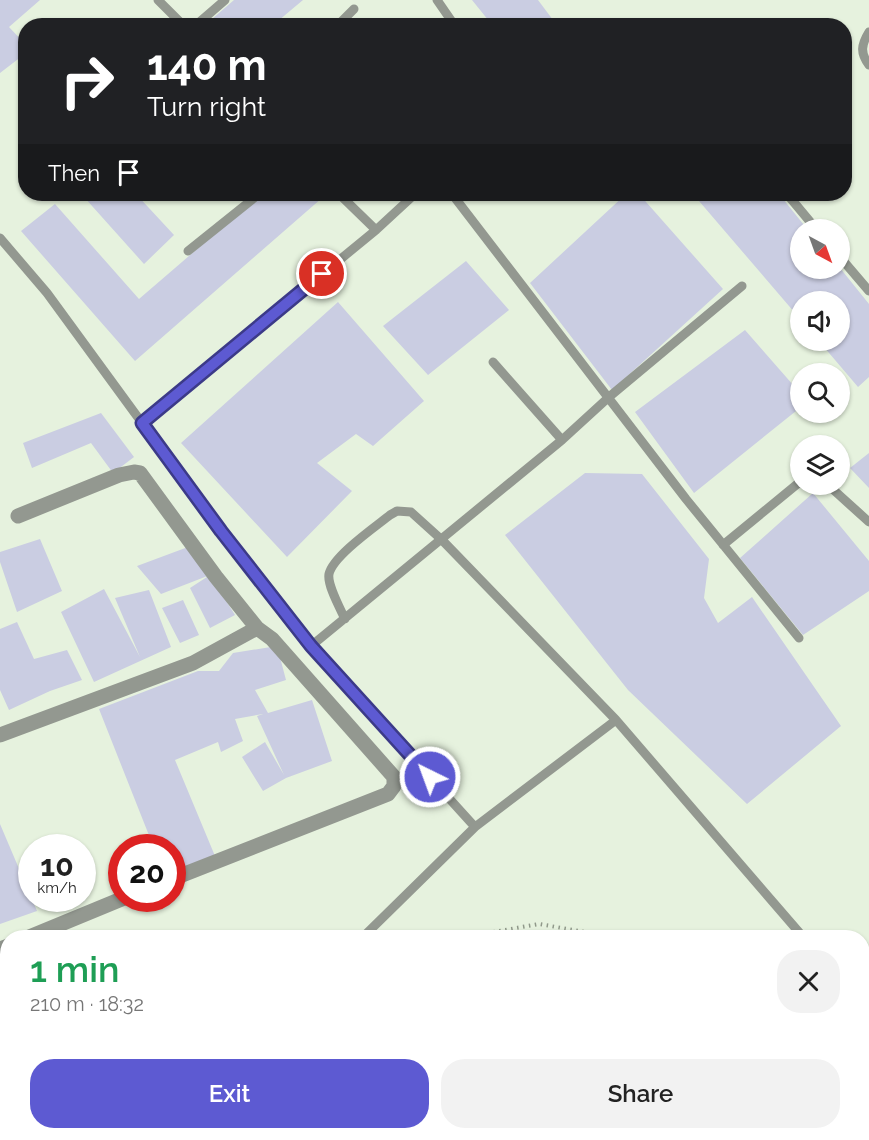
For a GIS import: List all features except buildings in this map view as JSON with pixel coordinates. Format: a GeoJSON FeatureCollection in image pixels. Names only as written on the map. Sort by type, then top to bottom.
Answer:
{"type":"FeatureCollection","features":[{"type":"Feature","properties":{"kind":"street"},"geometry":{"type":"LineString","coordinates":[[18,516],[119,475],[138,472],[257,628],[272,639],[394,777],[394,786],[388,794],[186,873]]}},
{"type":"Feature","properties":{"kind":"street"},"geometry":{"type":"LineString","coordinates":[[0,735],[193,663],[257,628]]}},
{"type":"Feature","properties":{"kind":"street"},"geometry":{"type":"LineString","coordinates":[[46,930],[108,905]]}},
{"type":"Feature","properties":{"kind":"lane"},"geometry":{"type":"LineString","coordinates":[[158,0],[176,18]]}},
{"type":"Feature","properties":{"kind":"lane"},"geometry":{"type":"LineString","coordinates":[[204,18],[225,0]]}},
{"type":"Feature","properties":{"kind":"lane"},"geometry":{"type":"LineString","coordinates":[[436,0],[449,18]]}},
{"type":"Feature","properties":{"kind":"lane"},"geometry":{"type":"LineString","coordinates":[[345,18],[354,9]]}},
{"type":"Feature","properties":{"kind":"lane"},"geometry":{"type":"LineString","coordinates":[[869,32],[862,48],[863,57],[869,65]]}},
{"type":"Feature","properties":{"kind":"lane"},"geometry":{"type":"LineString","coordinates":[[188,251],[250,201]]}},
{"type":"Feature","properties":{"kind":"lane"},"geometry":{"type":"LineString","coordinates":[[346,201],[376,230]]}},
{"type":"Feature","properties":{"kind":"lane"},"geometry":{"type":"LineString","coordinates":[[142,423],[376,230],[407,201]]}},
{"type":"Feature","properties":{"kind":"lane"},"geometry":{"type":"LineString","coordinates":[[457,201],[723,545],[799,638]]}},
{"type":"Feature","properties":{"kind":"lane"},"geometry":{"type":"LineString","coordinates":[[793,201],[808,219]]}},
{"type":"Feature","properties":{"kind":"lane"},"geometry":{"type":"LineString","coordinates":[[0,238],[47,293],[221,531],[311,646],[475,827]]}},
{"type":"Feature","properties":{"kind":"lane"},"geometry":{"type":"LineString","coordinates":[[850,269],[869,291]]}},
{"type":"Feature","properties":{"kind":"lane"},"geometry":{"type":"LineString","coordinates":[[311,646],[562,440],[609,397],[742,286]]}},
{"type":"Feature","properties":{"kind":"lane"},"geometry":{"type":"LineString","coordinates":[[493,362],[562,440]]}},
{"type":"Feature","properties":{"kind":"lane"},"geometry":{"type":"LineString","coordinates":[[723,545],[790,490]]}},
{"type":"Feature","properties":{"kind":"lane"},"geometry":{"type":"LineString","coordinates":[[839,495],[869,522]]}},
{"type":"Feature","properties":{"kind":"lane"},"geometry":{"type":"LineString","coordinates":[[345,619],[328,575],[333,566],[390,515],[397,511],[411,512],[442,540],[616,720],[797,930]]}},
{"type":"Feature","properties":{"kind":"lane"},"geometry":{"type":"LineString","coordinates":[[370,930],[475,827],[616,720]]}},
{"type":"Feature","properties":{"kind":"path"},"geometry":{"type":"LineString","coordinates":[[504,930],[538,924],[573,930]]}},
{"type":"Feature","properties":{"kind":"route"},"geometry":{"type":"LineString","coordinates":[[322,274],[142,423],[221,531],[311,646],[430,777]]}}]}
